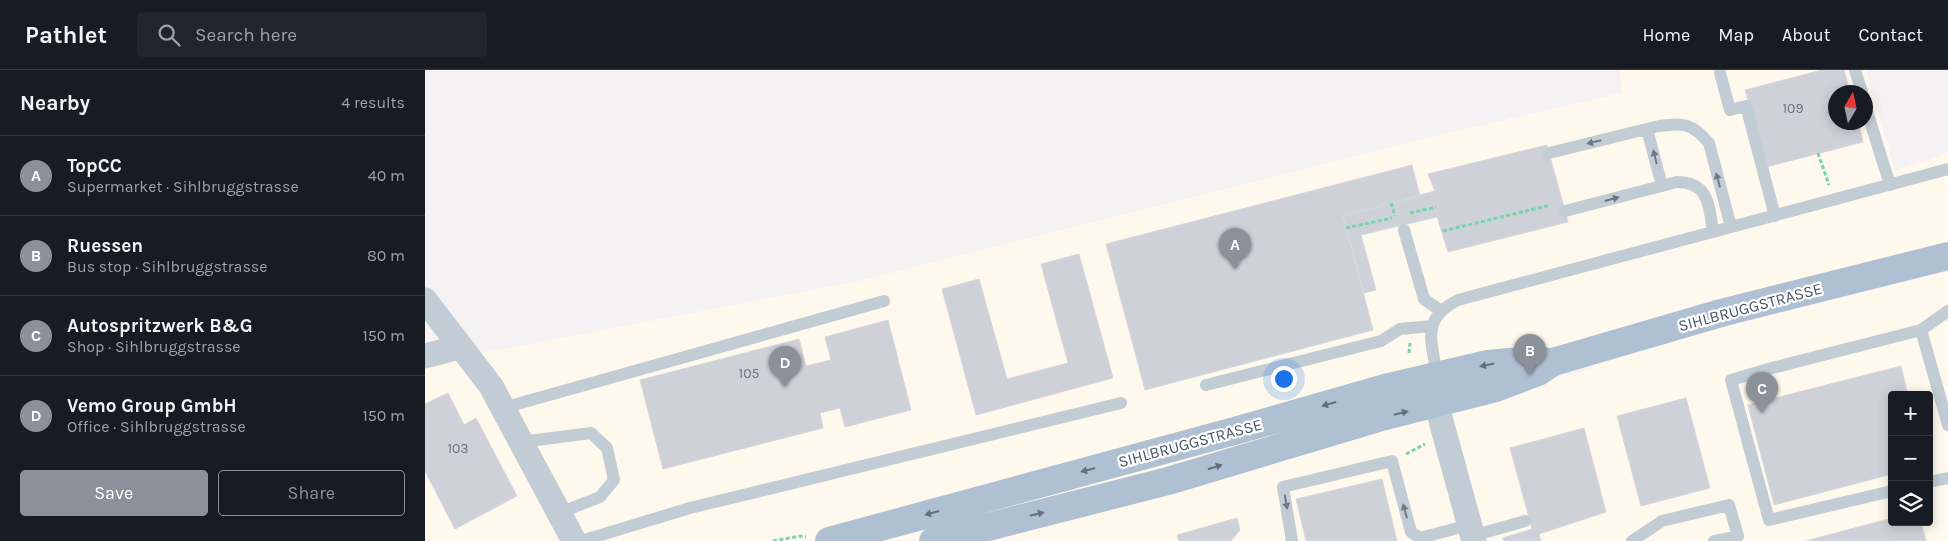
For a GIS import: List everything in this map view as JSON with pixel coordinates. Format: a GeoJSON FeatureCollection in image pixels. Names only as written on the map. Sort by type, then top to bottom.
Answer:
{"type":"FeatureCollection","features":[{"type":"Feature","properties":{"kind":"main road","name":"SIHLBRUGGSTRASSE"},"geometry":{"type":"LineString","coordinates":[[933,541],[1169,481],[1369,421],[1496,388],[1538,372],[1553,362],[1721,313],[1948,256]]}},
{"type":"Feature","properties":{"kind":"main road","name":"SIHLBRUGGSTRASSE"},"geometry":{"type":"LineString","coordinates":[[830,541],[1385,388],[1488,364],[1529,360],[1553,362]]}},
{"type":"Feature","properties":{"kind":"street"},"geometry":{"type":"LineString","coordinates":[[425,300],[491,386],[574,541]]}},
{"type":"Feature","properties":{"kind":"street"},"geometry":{"type":"LineString","coordinates":[[425,356],[460,347]]}},
{"type":"Feature","properties":{"kind":"street"},"geometry":{"type":"LineString","coordinates":[[1437,376],[1437,404],[1472,534]]}},
{"type":"Feature","properties":{"kind":"lane"},"geometry":{"type":"LineString","coordinates":[[1855,70],[1860,85]]}},
{"type":"Feature","properties":{"kind":"lane"},"geometry":{"type":"LineString","coordinates":[[1720,74],[1730,110],[1746,106],[1775,216]]}},
{"type":"Feature","properties":{"kind":"lane"},"geometry":{"type":"LineString","coordinates":[[1549,153],[1672,124],[1684,124],[1693,127],[1709,143],[1731,227]]}},
{"type":"Feature","properties":{"kind":"lane"},"geometry":{"type":"LineString","coordinates":[[1647,129],[1662,186]]}},
{"type":"Feature","properties":{"kind":"lane"},"geometry":{"type":"LineString","coordinates":[[1873,130],[1890,185]]}},
{"type":"Feature","properties":{"kind":"lane"},"geometry":{"type":"LineString","coordinates":[[1437,376],[1430,339],[1432,326],[1441,310],[1458,300],[1948,169]]}},
{"type":"Feature","properties":{"kind":"lane"},"geometry":{"type":"LineString","coordinates":[[1565,212],[1677,182],[1686,182],[1701,188],[1705,194],[1713,232]]}},
{"type":"Feature","properties":{"kind":"lane"},"geometry":{"type":"LineString","coordinates":[[1404,230],[1424,299],[1441,310]]}},
{"type":"Feature","properties":{"kind":"lane"},"geometry":{"type":"LineString","coordinates":[[503,408],[884,301]]}},
{"type":"Feature","properties":{"kind":"lane"},"geometry":{"type":"LineString","coordinates":[[1888,492],[1769,520],[1731,380],[1768,368],[1921,330],[1948,311]]}},
{"type":"Feature","properties":{"kind":"lane"},"geometry":{"type":"LineString","coordinates":[[1206,385],[1381,340],[1400,329],[1432,326]]}},
{"type":"Feature","properties":{"kind":"lane"},"geometry":{"type":"LineString","coordinates":[[1921,330],[1948,425]]}},
{"type":"Feature","properties":{"kind":"lane"},"geometry":{"type":"LineString","coordinates":[[581,541],[690,508],[1121,403]]}},
{"type":"Feature","properties":{"kind":"lane"},"geometry":{"type":"LineString","coordinates":[[521,442],[591,433],[607,448],[614,480],[600,497],[559,513]]}},
{"type":"Feature","properties":{"kind":"lane"},"geometry":{"type":"LineString","coordinates":[[1292,540],[1283,487],[1392,461],[1411,532],[1420,538],[1472,534],[1525,522]]}},
{"type":"Feature","properties":{"kind":"lane"},"geometry":{"type":"LineString","coordinates":[[1933,481],[1948,478]]}},
{"type":"Feature","properties":{"kind":"lane"},"geometry":{"type":"LineString","coordinates":[[1633,541],[1663,521],[1729,506],[1738,536],[1714,541]]}},
{"type":"Feature","properties":{"kind":"path"},"geometry":{"type":"LineString","coordinates":[[1819,154],[1833,200]]}},
{"type":"Feature","properties":{"kind":"path"},"geometry":{"type":"LineString","coordinates":[[1391,203],[1395,217]]}},
{"type":"Feature","properties":{"kind":"path"},"geometry":{"type":"LineString","coordinates":[[1443,231],[1553,204]]}},
{"type":"Feature","properties":{"kind":"path"},"geometry":{"type":"LineString","coordinates":[[1409,353],[1412,328]]}},
{"type":"Feature","properties":{"kind":"path"},"geometry":{"type":"LineString","coordinates":[[773,541],[800,536],[830,541]]}},
{"type":"Feature","properties":{"kind":"shaded area"},"geometry":{"type":"Polygon","coordinates":[[[1620,70],[1866,70],[1870,85],[1828,85],[1828,130],[1873,130],[1873,94],[1895,170],[1948,153],[1948,541],[425,541],[425,368],[483,353],[858,281],[1448,133],[1621,93],[1620,70]],[[1587,352],[1413,410],[1592,369],[1587,352]]]}},
{"type":"Feature","properties":{"kind":"building"},"geometry":{"type":"Polygon","coordinates":[[[1822,70],[1844,70],[1848,85],[1828,85],[1828,130],[1860,130],[1863,142],[1766,167],[1745,90],[1822,70]]]}},
{"type":"Feature","properties":{"kind":"building"},"geometry":{"type":"Polygon","coordinates":[[[1547,145],[1568,222],[1448,252],[1437,217],[1361,235],[1376,290],[1364,293],[1343,216],[1435,191],[1428,174],[1547,145]]]}},
{"type":"Feature","properties":{"kind":"building"},"geometry":{"type":"Polygon","coordinates":[[[1412,165],[1420,196],[1343,216],[1373,330],[1145,390],[1106,244],[1412,165]]]}},
{"type":"Feature","properties":{"kind":"building"},"geometry":{"type":"Polygon","coordinates":[[[1079,254],[1113,378],[976,415],[942,289],[979,279],[1007,379],[1068,363],[1041,264],[1079,254]]]}},
{"type":"Feature","properties":{"kind":"building"},"geometry":{"type":"Polygon","coordinates":[[[888,320],[911,410],[845,427],[840,408],[820,413],[823,428],[663,469],[640,380],[799,339],[806,366],[831,360],[825,337],[888,320]]]}},
{"type":"Feature","properties":{"kind":"building"},"geometry":{"type":"Polygon","coordinates":[[[1901,366],[1907,391],[1888,391],[1888,475],[1774,505],[1748,405],[1901,366]]]}},
{"type":"Feature","properties":{"kind":"building"},"geometry":{"type":"Polygon","coordinates":[[[448,393],[464,425],[476,418],[517,496],[455,529],[425,471],[425,404],[448,393]]]}},
{"type":"Feature","properties":{"kind":"building"},"geometry":{"type":"Polygon","coordinates":[[[1686,398],[1710,488],[1641,506],[1617,416],[1686,398]]]}},
{"type":"Feature","properties":{"kind":"building"},"geometry":{"type":"Polygon","coordinates":[[[1584,428],[1606,512],[1539,534],[1541,541],[1504,541],[1503,538],[1532,529],[1510,448],[1584,428]]]}},
{"type":"Feature","properties":{"kind":"building"},"geometry":{"type":"Polygon","coordinates":[[[1382,479],[1397,541],[1306,541],[1296,499],[1382,479]]]}},
{"type":"Feature","properties":{"kind":"building"},"geometry":{"type":"Polygon","coordinates":[[[1237,518],[1240,530],[1231,541],[1179,541],[1177,535],[1237,518]]]}},
{"type":"Feature","properties":{"kind":"building"},"geometry":{"type":"Polygon","coordinates":[[[1888,519],[1888,526],[1922,526],[1926,541],[1806,541],[1888,519]]]}},
{"type":"Feature","properties":{"kind":"place","name":"TopCC"},"geometry":{"type":"Point","coordinates":[1235,269]}},
{"type":"Feature","properties":{"kind":"place","name":"Ruessen"},"geometry":{"type":"Point","coordinates":[1530,375]}},
{"type":"Feature","properties":{"kind":"place","name":"Vemo Group GmbH"},"geometry":{"type":"Point","coordinates":[785,387]}},
{"type":"Feature","properties":{"kind":"place","name":"Autospritzwerk B&G"},"geometry":{"type":"Point","coordinates":[1762,413]}}]}
